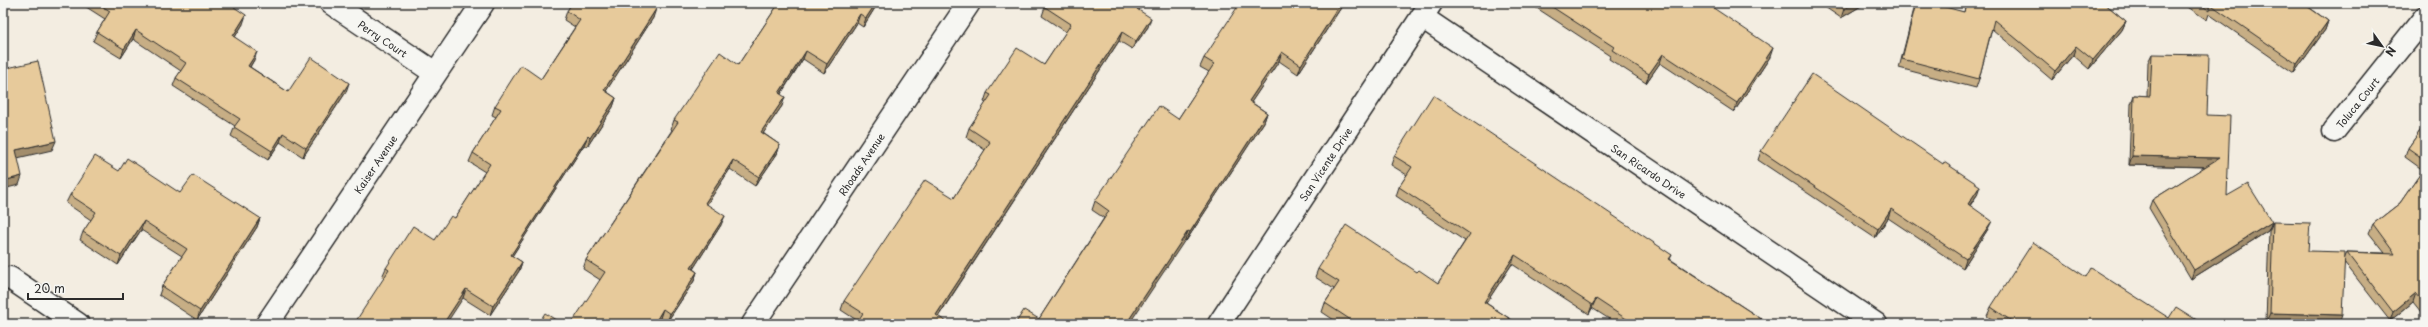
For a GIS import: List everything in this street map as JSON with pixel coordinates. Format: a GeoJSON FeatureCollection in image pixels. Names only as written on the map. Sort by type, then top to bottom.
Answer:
{"type":"FeatureCollection","features":[{"type":"Feature","properties":{"kind":"street","name":"Perry Court"},"geometry":{"type":"LineString","coordinates":[[332,3],[435,72]]}},
{"type":"Feature","properties":{"kind":"street","name":"Kaiser Avenue"},"geometry":{"type":"LineString","coordinates":[[267,324],[435,72],[483,3]]}},
{"type":"Feature","properties":{"kind":"street","name":"Rhoads Avenue"},"geometry":{"type":"LineString","coordinates":[[753,324],[969,3]]}},
{"type":"Feature","properties":{"kind":"street","name":"San Vicente Drive"},"geometry":{"type":"LineString","coordinates":[[1219,324],[1426,10]]}},
{"type":"Feature","properties":{"kind":"street","name":"San Ricardo Drive"},"geometry":{"type":"LineString","coordinates":[[1426,10],[1876,324]]}},
{"type":"Feature","properties":{"kind":"street","name":"Toluca Court"},"geometry":{"type":"LineString","coordinates":[[2334,131],[2425,16]]}},
{"type":"Feature","properties":{"kind":"street"},"geometry":{"type":"LineString","coordinates":[[10,278],[78,324]]}},
{"type":"Feature","properties":{"kind":"building"},"geometry":{"type":"Polygon","coordinates":[[[97,3],[228,3],[246,15],[233,36],[257,52],[248,66],[288,92],[311,57],[349,83],[306,148],[283,133],[272,151],[234,127],[240,119],[176,78],[186,63],[136,30],[124,49],[97,32],[110,11],[97,3]]]}},
{"type":"Feature","properties":{"kind":"building"},"geometry":{"type":"Polygon","coordinates":[[[572,3],[655,3],[652,6],[656,9],[604,90],[616,98],[590,138],[588,136],[511,255],[522,262],[493,306],[466,289],[443,324],[354,324],[389,270],[386,268],[413,226],[435,240],[451,216],[455,218],[490,164],[473,153],[501,109],[495,106],[521,65],[541,79],[580,20],[567,11],[572,3]]]}},
{"type":"Feature","properties":{"kind":"building"},"geometry":{"type":"Polygon","coordinates":[[[779,3],[876,3],[866,18],[860,14],[827,64],[806,51],[779,93],[785,97],[761,132],[780,145],[759,177],[733,160],[705,203],[725,216],[691,268],[697,272],[670,314],[663,309],[654,324],[571,324],[605,272],[586,260],[678,122],[674,120],[720,52],[738,65],[779,3]]]}},
{"type":"Feature","properties":{"kind":"building"},"geometry":{"type":"Polygon","coordinates":[[[1048,3],[1141,3],[1137,9],[1151,18],[1136,41],[1122,32],[936,315],[947,322],[946,324],[856,324],[863,313],[844,301],[925,180],[954,198],[990,142],[969,128],[991,95],[987,93],[1017,48],[1044,65],[1071,24],[1045,7],[1048,3]]]}},
{"type":"Feature","properties":{"kind":"building"},"geometry":{"type":"Polygon","coordinates":[[[1240,3],[1341,3],[1301,65],[1282,52],[1249,101],[1267,113],[1190,232],[1188,231],[1126,324],[1015,324],[1024,310],[1039,319],[1109,211],[1095,201],[1159,106],[1178,119],[1214,64],[1204,58],[1240,3]]]}},
{"type":"Feature","properties":{"kind":"building"},"geometry":{"type":"Polygon","coordinates":[[[1546,3],[1706,3],[1773,48],[1737,103],[1663,54],[1649,74],[1612,50],[1614,47],[1546,3]]]}},
{"type":"Feature","properties":{"kind":"building"},"geometry":{"type":"Polygon","coordinates":[[[1835,3],[1854,3],[1844,9],[1835,3]]]}},
{"type":"Feature","properties":{"kind":"building"},"geometry":{"type":"Polygon","coordinates":[[[1916,3],[1930,3],[1964,12],[1967,3],[2104,3],[2126,21],[2093,60],[2076,46],[2055,71],[1994,20],[1979,79],[1902,59],[1916,3]]]}},
{"type":"Feature","properties":{"kind":"building"},"geometry":{"type":"Polygon","coordinates":[[[2198,3],[2305,3],[2304,4],[2328,21],[2297,64],[2210,4],[2210,11],[2198,3]]]}},
{"type":"Feature","properties":{"kind":"building"},"geometry":{"type":"Polygon","coordinates":[[[2152,54],[2209,55],[2207,115],[2230,116],[2227,196],[2248,184],[2272,222],[2194,270],[2152,200],[2219,158],[2132,156],[2134,95],[2150,96],[2152,54]]]}},
{"type":"Feature","properties":{"kind":"building"},"geometry":{"type":"Polygon","coordinates":[[[38,61],[56,141],[16,150],[22,176],[3,181],[3,69],[38,61]]]}},
{"type":"Feature","properties":{"kind":"building"},"geometry":{"type":"Polygon","coordinates":[[[1812,74],[1943,164],[1944,162],[1980,186],[1968,204],[1992,221],[1966,259],[1891,209],[1878,229],[1761,151],[1812,74]]]}},
{"type":"Feature","properties":{"kind":"building"},"geometry":{"type":"Polygon","coordinates":[[[1433,95],[1672,255],[1669,259],[1769,324],[1634,324],[1596,299],[1592,305],[1515,255],[1484,302],[1518,324],[1357,324],[1325,303],[1339,282],[1318,269],[1346,225],[1417,272],[1419,270],[1438,283],[1470,234],[1399,187],[1412,167],[1394,156],[1433,95]]]}},
{"type":"Feature","properties":{"kind":"building"},"geometry":{"type":"Polygon","coordinates":[[[2425,124],[2425,160],[2408,148],[2425,124]]]}},
{"type":"Feature","properties":{"kind":"building"},"geometry":{"type":"Polygon","coordinates":[[[95,156],[119,171],[127,158],[180,193],[193,175],[260,218],[200,311],[162,286],[187,249],[144,221],[121,256],[83,232],[96,212],[70,195],[95,156]]]}},
{"type":"Feature","properties":{"kind":"building"},"geometry":{"type":"Polygon","coordinates":[[[2425,167],[2425,304],[2416,293],[2393,312],[2347,252],[2395,254],[2373,224],[2400,203],[2425,167]]]}},
{"type":"Feature","properties":{"kind":"building"},"geometry":{"type":"Polygon","coordinates":[[[2273,222],[2310,223],[2308,251],[2345,252],[2342,315],[2270,313],[2273,222]]]}},
{"type":"Feature","properties":{"kind":"building"},"geometry":{"type":"Polygon","coordinates":[[[2033,242],[2086,277],[2091,268],[2169,318],[2176,307],[2203,324],[2016,324],[1991,307],[2033,242]]]}},
{"type":"Feature","properties":{"kind":"building"},"geometry":{"type":"Polygon","coordinates":[[[545,313],[562,324],[538,324],[545,313]]]}}]}
